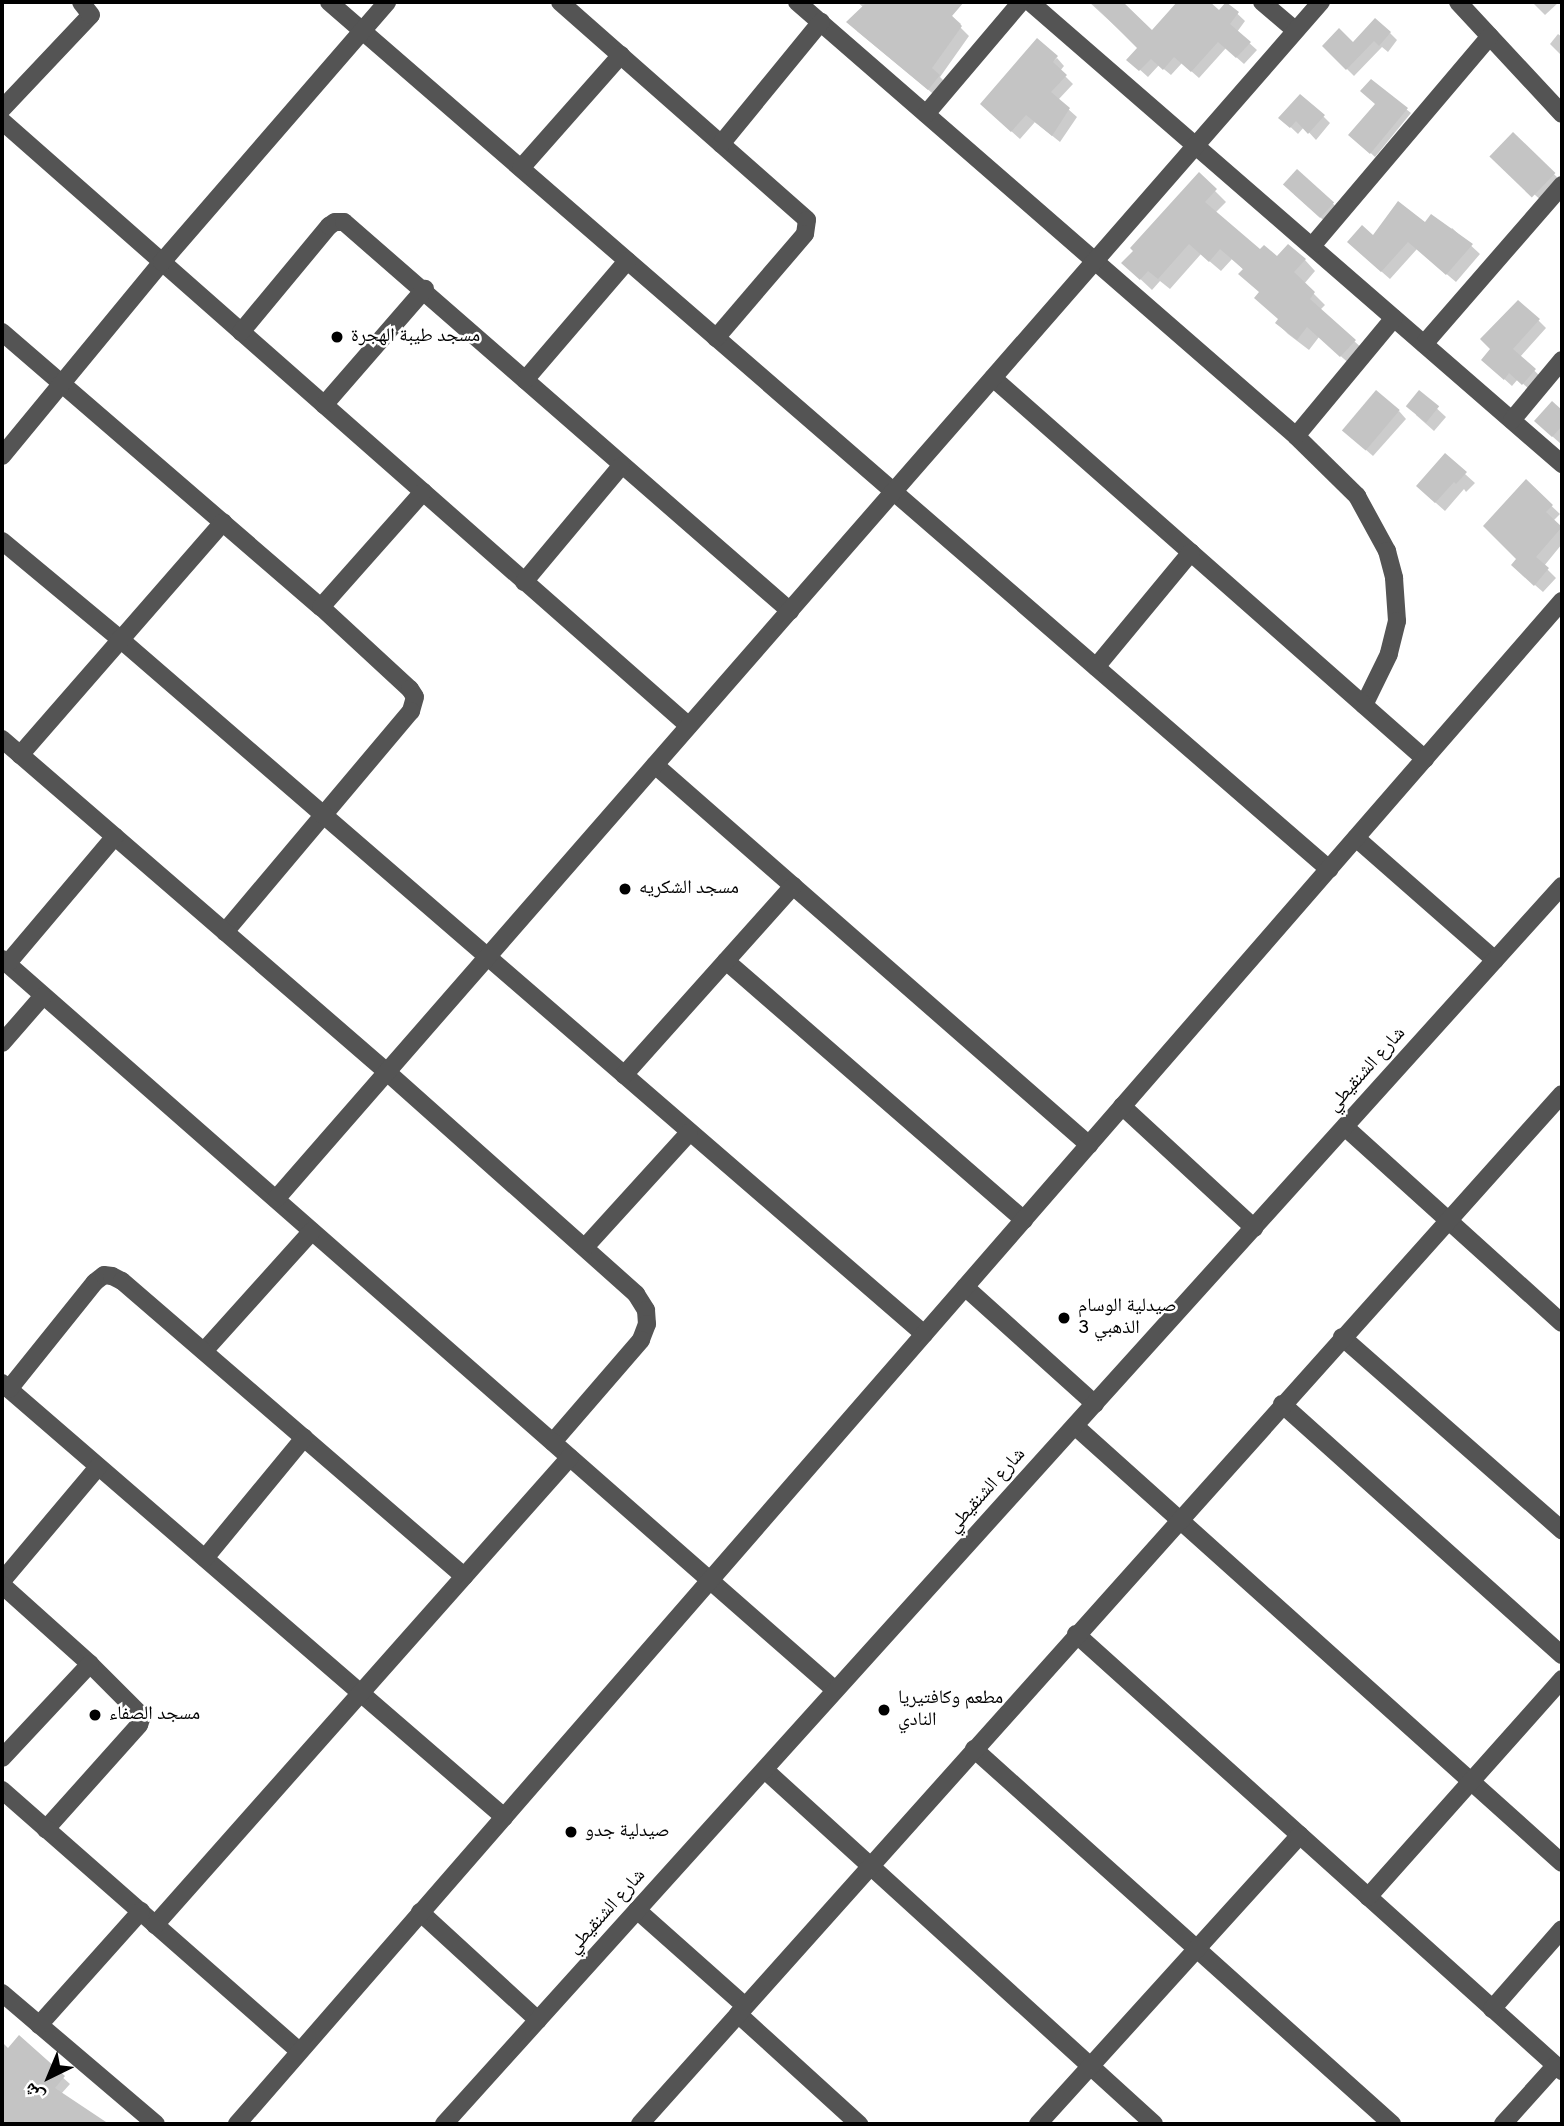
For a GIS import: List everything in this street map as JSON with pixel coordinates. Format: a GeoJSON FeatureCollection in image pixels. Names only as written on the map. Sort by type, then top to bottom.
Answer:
{"type":"FeatureCollection","features":[{"type":"Feature","properties":{"kind":"street"},"geometry":{"type":"LineString","coordinates":[[2,109],[91,15],[90,10],[81,2]]}},
{"type":"Feature","properties":{"kind":"street"},"geometry":{"type":"LineString","coordinates":[[329,2],[1329,869]]}},
{"type":"Feature","properties":{"kind":"street"},"geometry":{"type":"LineString","coordinates":[[2,456],[162,261],[387,2]]}},
{"type":"Feature","properties":{"kind":"street"},"geometry":{"type":"LineString","coordinates":[[561,2],[803,214],[808,228],[716,338]]}},
{"type":"Feature","properties":{"kind":"street"},"geometry":{"type":"LineString","coordinates":[[797,2],[1296,436],[1357,495],[1387,551],[1392,569],[1397,621],[1389,654],[1364,705]]}},
{"type":"Feature","properties":{"kind":"street"},"geometry":{"type":"LineString","coordinates":[[926,114],[1021,2]]}},
{"type":"Feature","properties":{"kind":"street"},"geometry":{"type":"LineString","coordinates":[[1030,2],[1562,464]]}},
{"type":"Feature","properties":{"kind":"street"},"geometry":{"type":"LineString","coordinates":[[1262,2],[1296,30]]}},
{"type":"Feature","properties":{"kind":"street"},"geometry":{"type":"LineString","coordinates":[[276,1199],[1321,2]]}},
{"type":"Feature","properties":{"kind":"street"},"geometry":{"type":"LineString","coordinates":[[1458,2],[1562,114]]}},
{"type":"Feature","properties":{"kind":"street"},"geometry":{"type":"LineString","coordinates":[[721,144],[821,22]]}},
{"type":"Feature","properties":{"kind":"street"},"geometry":{"type":"LineString","coordinates":[[1312,246],[1490,36]]}},
{"type":"Feature","properties":{"kind":"street"},"geometry":{"type":"LineString","coordinates":[[521,168],[621,55]]}},
{"type":"Feature","properties":{"kind":"street"},"geometry":{"type":"LineString","coordinates":[[2,121],[689,726]]}},
{"type":"Feature","properties":{"kind":"street"},"geometry":{"type":"LineString","coordinates":[[1424,344],[1562,185]]}},
{"type":"Feature","properties":{"kind":"street"},"geometry":{"type":"LineString","coordinates":[[241,332],[335,222],[349,226],[425,289],[621,466],[790,611]]}},
{"type":"Feature","properties":{"kind":"street"},"geometry":{"type":"LineString","coordinates":[[525,380],[627,261]]}},
{"type":"Feature","properties":{"kind":"street"},"geometry":{"type":"LineString","coordinates":[[324,405],[425,289]]}},
{"type":"Feature","properties":{"kind":"street"},"geometry":{"type":"LineString","coordinates":[[1296,436],[1394,318]]}},
{"type":"Feature","properties":{"kind":"street"},"geometry":{"type":"LineString","coordinates":[[2,332],[321,607],[415,698],[411,711],[225,932]]}},
{"type":"Feature","properties":{"kind":"street"},"geometry":{"type":"LineString","coordinates":[[1512,420],[1562,360]]}},
{"type":"Feature","properties":{"kind":"street"},"geometry":{"type":"LineString","coordinates":[[993,378],[1425,759]]}},
{"type":"Feature","properties":{"kind":"street"},"geometry":{"type":"LineString","coordinates":[[524,582],[621,466]]}},
{"type":"Feature","properties":{"kind":"street"},"geometry":{"type":"LineString","coordinates":[[321,607],[423,492]]}},
{"type":"Feature","properties":{"kind":"street"},"geometry":{"type":"LineString","coordinates":[[20,755],[223,522]]}},
{"type":"Feature","properties":{"kind":"street"},"geometry":{"type":"LineString","coordinates":[[2,541],[120,639],[924,1334]]}},
{"type":"Feature","properties":{"kind":"street"},"geometry":{"type":"LineString","coordinates":[[1096,667],[1191,552]]}},
{"type":"Feature","properties":{"kind":"street"},"geometry":{"type":"LineString","coordinates":[[237,2124],[1560,607]]}},
{"type":"Feature","properties":{"kind":"street"},"geometry":{"type":"LineString","coordinates":[[2,739],[586,1246],[636,1294],[646,1310],[647,1324],[641,1340],[553,1442]]}},
{"type":"Feature","properties":{"kind":"street"},"geometry":{"type":"LineString","coordinates":[[655,765],[1089,1145]]}},
{"type":"Feature","properties":{"kind":"street"},"geometry":{"type":"LineString","coordinates":[[115,836],[5,962],[835,1690]]}},
{"type":"Feature","properties":{"kind":"street"},"geometry":{"type":"LineString","coordinates":[[1356,838],[1495,960]]}},
{"type":"Feature","properties":{"kind":"street"},"geometry":{"type":"LineString","coordinates":[[624,1075],[793,886]]}},
{"type":"Feature","properties":{"kind":"street","name":"شارع الشنقيطي"},"geometry":{"type":"LineString","coordinates":[[443,2124],[1562,886]]}},
{"type":"Feature","properties":{"kind":"street"},"geometry":{"type":"LineString","coordinates":[[726,961],[1024,1220]]}},
{"type":"Feature","properties":{"kind":"street"},"geometry":{"type":"LineString","coordinates":[[2,1043],[43,996]]}},
{"type":"Feature","properties":{"kind":"street"},"geometry":{"type":"LineString","coordinates":[[640,2124],[1447,1219],[1560,1102]]}},
{"type":"Feature","properties":{"kind":"street"},"geometry":{"type":"LineString","coordinates":[[1122,1107],[1254,1228]]}},
{"type":"Feature","properties":{"kind":"street"},"geometry":{"type":"LineString","coordinates":[[1345,1127],[1562,1323]]}},
{"type":"Feature","properties":{"kind":"street"},"geometry":{"type":"LineString","coordinates":[[586,1246],[689,1133]]}},
{"type":"Feature","properties":{"kind":"street"},"geometry":{"type":"LineString","coordinates":[[204,1351],[312,1231]]}},
{"type":"Feature","properties":{"kind":"street"},"geometry":{"type":"LineString","coordinates":[[464,1576],[122,1281],[104,1275],[95,1282],[5,1386],[504,1817]]}},
{"type":"Feature","properties":{"kind":"street"},"geometry":{"type":"LineString","coordinates":[[965,1287],[1095,1404]]}},
{"type":"Feature","properties":{"kind":"street"},"geometry":{"type":"LineString","coordinates":[[1342,1336],[1562,1530]]}},
{"type":"Feature","properties":{"kind":"street"},"geometry":{"type":"LineString","coordinates":[[1282,1404],[1562,1655]]}},
{"type":"Feature","properties":{"kind":"street"},"geometry":{"type":"LineString","coordinates":[[1075,1426],[1562,1863]]}},
{"type":"Feature","properties":{"kind":"street"},"geometry":{"type":"LineString","coordinates":[[205,1558],[304,1438]]}},
{"type":"Feature","properties":{"kind":"street"},"geometry":{"type":"LineString","coordinates":[[155,1925],[570,1457]]}},
{"type":"Feature","properties":{"kind":"street"},"geometry":{"type":"LineString","coordinates":[[46,1829],[142,1721],[139,1711],[2,1583],[98,1467]]}},
{"type":"Feature","properties":{"kind":"street"},"geometry":{"type":"LineString","coordinates":[[1076,1634],[1559,2068],[1503,2124]]}},
{"type":"Feature","properties":{"kind":"street"},"geometry":{"type":"LineString","coordinates":[[2,1758],[90,1664]]}},
{"type":"Feature","properties":{"kind":"street"},"geometry":{"type":"LineString","coordinates":[[1368,1897],[1562,1679]]}},
{"type":"Feature","properties":{"kind":"street"},"geometry":{"type":"LineString","coordinates":[[974,1749],[1392,2124]]}},
{"type":"Feature","properties":{"kind":"street"},"geometry":{"type":"LineString","coordinates":[[765,1770],[1154,2124]]}},
{"type":"Feature","properties":{"kind":"street"},"geometry":{"type":"LineString","coordinates":[[2,1790],[299,2052]]}},
{"type":"Feature","properties":{"kind":"street"},"geometry":{"type":"LineString","coordinates":[[1038,2124],[1300,1835]]}},
{"type":"Feature","properties":{"kind":"street"},"geometry":{"type":"LineString","coordinates":[[637,1910],[859,2124]]}},
{"type":"Feature","properties":{"kind":"street"},"geometry":{"type":"LineString","coordinates":[[39,2025],[141,1912]]}},
{"type":"Feature","properties":{"kind":"street"},"geometry":{"type":"LineString","coordinates":[[420,1912],[538,2020]]}},
{"type":"Feature","properties":{"kind":"street"},"geometry":{"type":"LineString","coordinates":[[1492,2009],[1562,1929]]}},
{"type":"Feature","properties":{"kind":"street"},"geometry":{"type":"LineString","coordinates":[[2,1993],[156,2124]]}},
{"type":"Feature","properties":{"kind":"building"},"geometry":{"type":"Polygon","coordinates":[[[867,2],[964,2],[952,16],[962,26],[932,68],[940,75],[928,90],[846,22],[867,2]]]}},
{"type":"Feature","properties":{"kind":"building"},"geometry":{"type":"Polygon","coordinates":[[[1091,2],[1123,2],[1152,30],[1177,2],[1210,2],[1219,10],[1226,2],[1239,12],[1230,24],[1251,42],[1236,58],[1218,42],[1191,72],[1174,57],[1163,70],[1151,59],[1139,71],[1126,60],[1137,48],[1091,2]]]}},
{"type":"Feature","properties":{"kind":"building"},"geometry":{"type":"Polygon","coordinates":[[[1375,18],[1391,32],[1379,46],[1374,41],[1346,70],[1322,46],[1339,28],[1353,42],[1375,18]]]}},
{"type":"Feature","properties":{"kind":"building"},"geometry":{"type":"Polygon","coordinates":[[[1037,38],[1058,56],[1053,62],[1067,75],[1051,92],[1070,108],[1052,136],[1026,115],[1011,132],[980,104],[1037,38]]]}},
{"type":"Feature","properties":{"kind":"building"},"geometry":{"type":"Polygon","coordinates":[[[1371,79],[1408,108],[1370,154],[1348,135],[1375,104],[1360,91],[1371,79]]]}},
{"type":"Feature","properties":{"kind":"building"},"geometry":{"type":"Polygon","coordinates":[[[1300,94],[1325,115],[1308,134],[1296,121],[1290,128],[1278,118],[1300,94]]]}},
{"type":"Feature","properties":{"kind":"building"},"geometry":{"type":"Polygon","coordinates":[[[1513,132],[1555,173],[1532,197],[1489,156],[1513,132]]]}},
{"type":"Feature","properties":{"kind":"building"},"geometry":{"type":"Polygon","coordinates":[[[1297,169],[1334,202],[1320,218],[1283,185],[1297,169]]]}},
{"type":"Feature","properties":{"kind":"building"},"geometry":{"type":"Polygon","coordinates":[[[1199,172],[1217,189],[1205,202],[1260,249],[1264,245],[1277,256],[1288,244],[1306,259],[1294,272],[1315,292],[1310,299],[1356,340],[1340,357],[1307,327],[1297,340],[1275,323],[1278,319],[1254,298],[1259,292],[1238,274],[1243,269],[1220,249],[1209,262],[1189,244],[1158,279],[1148,271],[1140,280],[1121,263],[1133,251],[1130,248],[1199,172]]]}},
{"type":"Feature","properties":{"kind":"building"},"geometry":{"type":"Polygon","coordinates":[[[1398,201],[1425,222],[1431,214],[1473,244],[1446,275],[1408,242],[1381,272],[1347,242],[1362,225],[1373,235],[1398,201]]]}},
{"type":"Feature","properties":{"kind":"building"},"geometry":{"type":"Polygon","coordinates":[[[1518,300],[1540,319],[1513,349],[1536,369],[1522,385],[1509,373],[1504,380],[1481,360],[1490,349],[1480,339],[1518,300]]]}},
{"type":"Feature","properties":{"kind":"building"},"geometry":{"type":"Polygon","coordinates":[[[1376,390],[1400,410],[1366,451],[1342,431],[1376,390]]]}},
{"type":"Feature","properties":{"kind":"building"},"geometry":{"type":"Polygon","coordinates":[[[1419,390],[1439,406],[1426,423],[1406,406],[1419,390]]]}},
{"type":"Feature","properties":{"kind":"building"},"geometry":{"type":"Polygon","coordinates":[[[1552,401],[1562,410],[1562,426],[1552,437],[1534,421],[1552,401]]]}},
{"type":"Feature","properties":{"kind":"building"},"geometry":{"type":"Polygon","coordinates":[[[1445,453],[1467,472],[1435,503],[1416,486],[1445,453]]]}},
{"type":"Feature","properties":{"kind":"building"},"geometry":{"type":"Polygon","coordinates":[[[1526,479],[1553,505],[1546,512],[1562,527],[1536,557],[1549,568],[1534,586],[1511,565],[1516,559],[1483,526],[1526,479]]]}},
{"type":"Feature","properties":{"kind":"building"},"geometry":{"type":"Polygon","coordinates":[[[19,2035],[65,2076],[55,2088],[109,2124],[2,2124],[2,2042],[8,2048],[19,2035]]]}},
{"type":"Feature","properties":{"kind":"place","name":"مسجد طيبة الهجرة"},"geometry":{"type":"Point","coordinates":[337,337]}},
{"type":"Feature","properties":{"kind":"place","name":"مسجد الشكريه"},"geometry":{"type":"Point","coordinates":[625,889]}},
{"type":"Feature","properties":{"kind":"place","name":"صيدلية الوسام الذهبي 3"},"geometry":{"type":"Point","coordinates":[1064,1318]}},
{"type":"Feature","properties":{"kind":"place","name":"مطعم وكافتيريا النادي"},"geometry":{"type":"Point","coordinates":[884,1710]}},
{"type":"Feature","properties":{"kind":"place","name":"مسجد الصفاء"},"geometry":{"type":"Point","coordinates":[95,1715]}},
{"type":"Feature","properties":{"kind":"place","name":"صيدلية جدو"},"geometry":{"type":"Point","coordinates":[571,1832]}}]}
